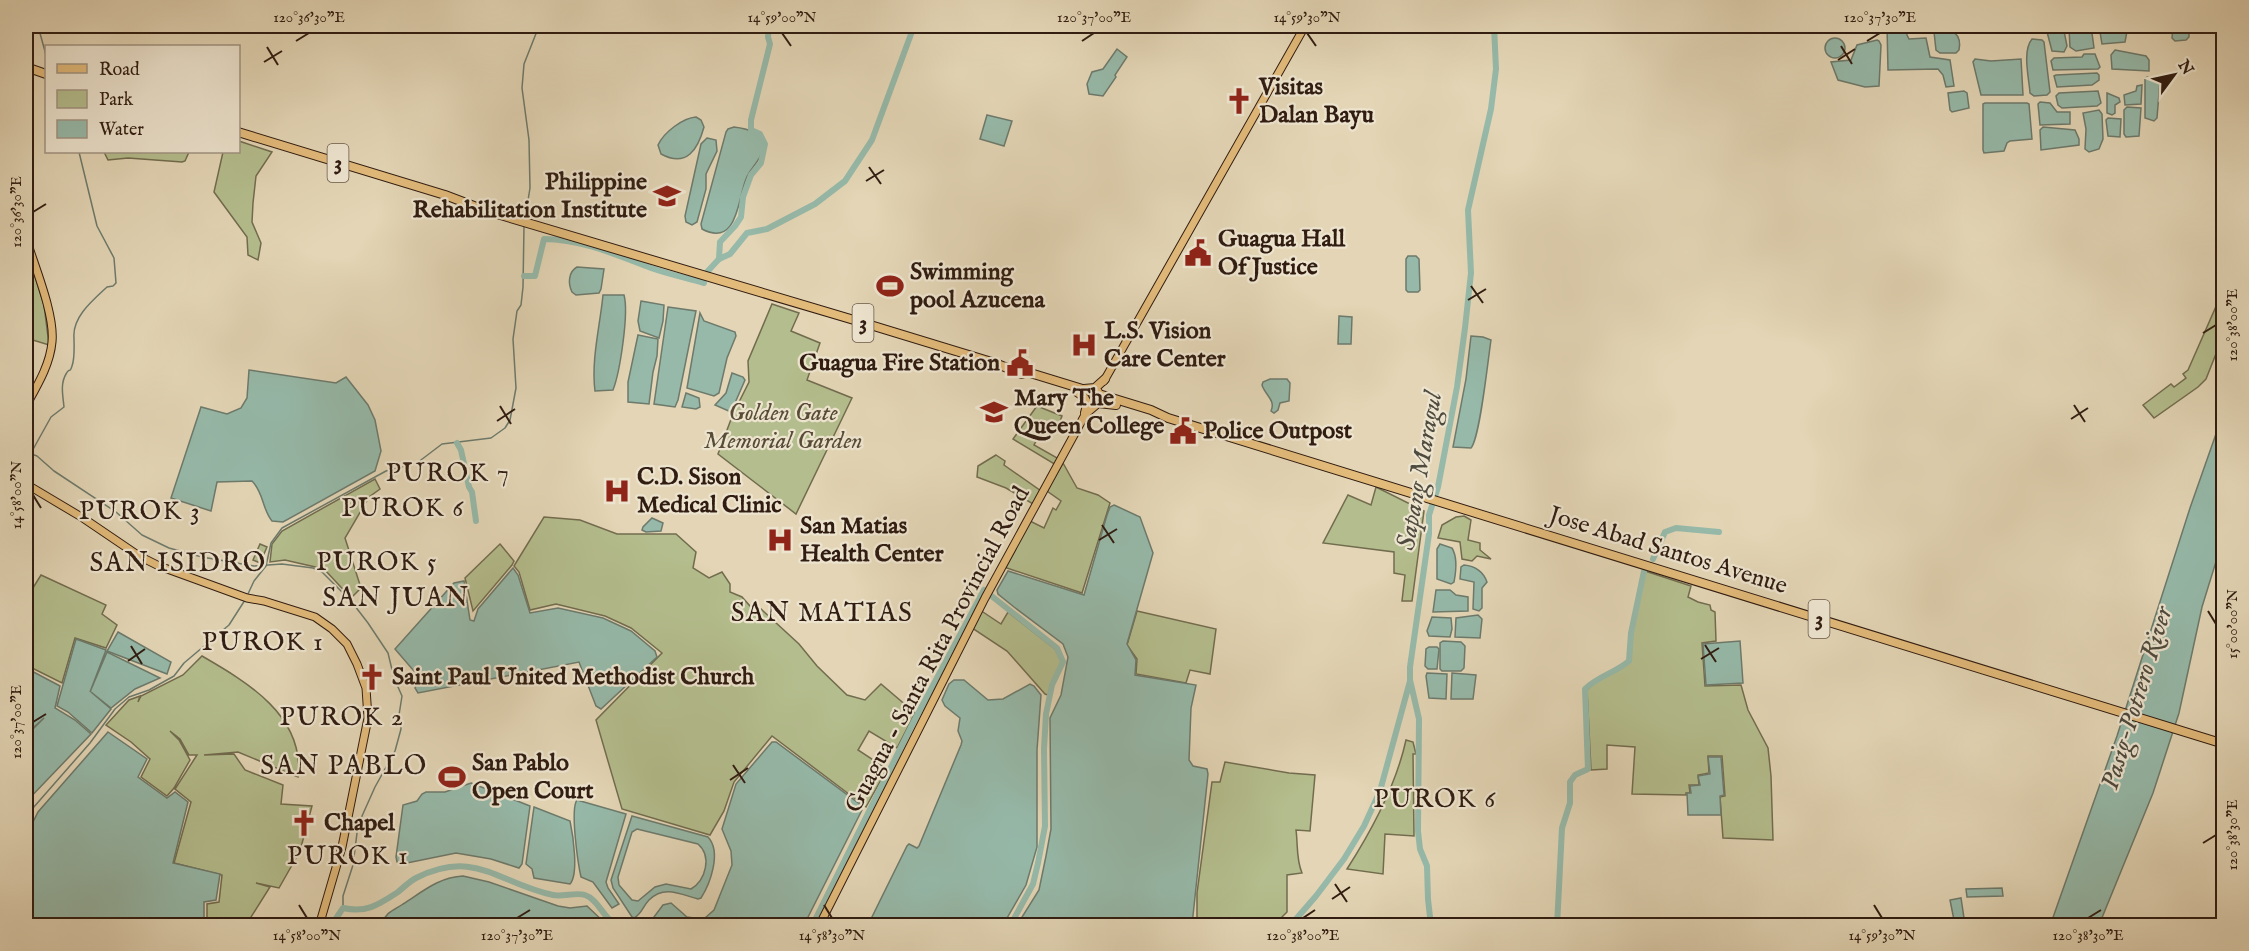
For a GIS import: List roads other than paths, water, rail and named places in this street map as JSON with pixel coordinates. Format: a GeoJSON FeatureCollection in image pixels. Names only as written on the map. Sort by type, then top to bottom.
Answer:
{"type":"FeatureCollection","features":[{"type":"Feature","properties":{"kind":"highway"},"geometry":{"type":"LineString","coordinates":[[26,67],[45,74]]}},
{"type":"Feature","properties":{"kind":"highway"},"geometry":{"type":"LineString","coordinates":[[26,73],[40,76],[45,74]]}},
{"type":"Feature","properties":{"kind":"highway","name":"Jose Abad Santos Avenue"},"geometry":{"type":"LineString","coordinates":[[240,133],[517,218],[580,235],[1018,372],[1027,372],[1163,419],[1168,418],[1446,503],[2223,744]]}},
{"type":"Feature","properties":{"kind":"highway"},"geometry":{"type":"LineString","coordinates":[[1078,391],[1095,388],[1105,380]]}},
{"type":"Feature","properties":{"kind":"highway"},"geometry":{"type":"LineString","coordinates":[[1105,380],[1105,390],[1117,403]]}},
{"type":"Feature","properties":{"kind":"highway"},"geometry":{"type":"LineString","coordinates":[[1078,391],[1088,402],[1085,414]]}},
{"type":"Feature","properties":{"kind":"highway"},"geometry":{"type":"LineString","coordinates":[[1085,414],[1098,403],[1117,403]]}},
{"type":"Feature","properties":{"kind":"main road","name":"Guagua - Santa Rita Provincial Road"},"geometry":{"type":"LineString","coordinates":[[819,926],[987,595],[1095,396],[1305,26]]}},
{"type":"Feature","properties":{"kind":"main road"},"geometry":{"type":"LineString","coordinates":[[26,238],[51,319],[53,335],[44,370],[26,406]]}},
{"type":"Feature","properties":{"kind":"main road"},"geometry":{"type":"LineString","coordinates":[[26,484],[83,518],[139,556],[159,566],[246,597],[315,617],[339,635],[352,652],[366,688],[368,718],[342,847],[319,926]]}},
{"type":"Feature","properties":{"kind":"water"},"geometry":{"type":"Polygon","coordinates":[[[1887,26],[1906,26],[1909,39],[1926,38],[1930,57],[1950,60],[1954,86],[1946,87],[1943,75],[1938,69],[1888,70],[1887,26]]]}},
{"type":"Feature","properties":{"kind":"water"},"geometry":{"type":"Polygon","coordinates":[[[2063,26],[2067,46],[2064,52],[2052,51],[2046,28],[2063,26]]]}},
{"type":"Feature","properties":{"kind":"water"},"geometry":{"type":"Polygon","coordinates":[[[2091,26],[2094,48],[2076,51],[2070,47],[2069,28],[2091,26]]]}},
{"type":"Feature","properties":{"kind":"water"},"geometry":{"type":"Polygon","coordinates":[[[2099,26],[2128,26],[2125,42],[2102,44],[2099,26]]]}},
{"type":"Feature","properties":{"kind":"water"},"geometry":{"type":"Polygon","coordinates":[[[2173,26],[2189,26],[2189,37],[2186,40],[2175,41],[2172,38],[2173,26]]]}},
{"type":"Feature","properties":{"kind":"water"},"geometry":{"type":"Polygon","coordinates":[[[1940,28],[1953,32],[1958,37],[1960,45],[1956,53],[1940,53],[1936,50],[1934,32],[1940,28]]]}},
{"type":"Feature","properties":{"kind":"water"},"geometry":{"type":"Polygon","coordinates":[[[1835,38],[1842,41],[1845,48],[1842,55],[1835,58],[1828,55],[1825,48],[1828,41],[1835,38]]]}},
{"type":"Feature","properties":{"kind":"water"},"geometry":{"type":"Polygon","coordinates":[[[2032,39],[2044,42],[2050,92],[2047,95],[2034,96],[2030,93],[2027,50],[2032,39]]]}},
{"type":"Feature","properties":{"kind":"water"},"geometry":{"type":"Polygon","coordinates":[[[1877,40],[1881,45],[1879,86],[1865,87],[1838,80],[1831,62],[1851,60],[1857,45],[1877,40]]]}},
{"type":"Feature","properties":{"kind":"water"},"geometry":{"type":"Polygon","coordinates":[[[1117,49],[1127,57],[1115,75],[1116,77],[1103,96],[1089,94],[1087,84],[1092,72],[1103,69],[1117,49]]]}},
{"type":"Feature","properties":{"kind":"water"},"geometry":{"type":"Polygon","coordinates":[[[2115,50],[2146,56],[2149,60],[2149,71],[2112,69],[2111,55],[2115,50]]]}},
{"type":"Feature","properties":{"kind":"water"},"geometry":{"type":"Polygon","coordinates":[[[2084,54],[2095,54],[2100,67],[2098,69],[2053,70],[2051,61],[2054,58],[2082,57],[2084,54]]]}},
{"type":"Feature","properties":{"kind":"water"},"geometry":{"type":"Polygon","coordinates":[[[1975,59],[1991,61],[2021,59],[2023,95],[1981,95],[1973,62],[1975,59]]]}},
{"type":"Feature","properties":{"kind":"water"},"geometry":{"type":"Polygon","coordinates":[[[2097,73],[2099,80],[2092,85],[2057,87],[2054,76],[2056,75],[2097,73]]]}},
{"type":"Feature","properties":{"kind":"water"},"geometry":{"type":"Polygon","coordinates":[[[2147,77],[2160,81],[2157,118],[2154,121],[2145,118],[2145,79],[2147,77]]]}},
{"type":"Feature","properties":{"kind":"water"},"geometry":{"type":"Polygon","coordinates":[[[2142,85],[2141,104],[2125,105],[2124,95],[2136,91],[2137,86],[2142,85]]]}},
{"type":"Feature","properties":{"kind":"water"},"geometry":{"type":"Polygon","coordinates":[[[1964,91],[1967,93],[1969,108],[1952,112],[1948,93],[1964,91]]]}},
{"type":"Feature","properties":{"kind":"water"},"geometry":{"type":"Polygon","coordinates":[[[2098,91],[2101,103],[2097,106],[2062,108],[2058,105],[2056,96],[2059,93],[2098,91]]]}},
{"type":"Feature","properties":{"kind":"water"},"geometry":{"type":"Polygon","coordinates":[[[2107,93],[2119,98],[2120,102],[2115,105],[2115,113],[2112,115],[2107,113],[2107,93]]]}},
{"type":"Feature","properties":{"kind":"water"},"geometry":{"type":"Polygon","coordinates":[[[2040,102],[2050,103],[2057,112],[2070,112],[2070,124],[2040,125],[2038,104],[2040,102]]]}},
{"type":"Feature","properties":{"kind":"water"},"geometry":{"type":"Polygon","coordinates":[[[1983,104],[2029,104],[2032,139],[2010,141],[2004,151],[1984,153],[1983,104]]]}},
{"type":"Feature","properties":{"kind":"water"},"geometry":{"type":"Polygon","coordinates":[[[2127,107],[2141,108],[2139,136],[2126,137],[2124,134],[2124,110],[2127,107]]]}},
{"type":"Feature","properties":{"kind":"water"},"geometry":{"type":"Polygon","coordinates":[[[2099,110],[2102,114],[2103,139],[2099,149],[2089,152],[2085,149],[2086,129],[2083,113],[2099,110]]]}},
{"type":"Feature","properties":{"kind":"water"},"geometry":{"type":"Polygon","coordinates":[[[987,115],[1012,121],[1004,146],[980,139],[987,115]]]}},
{"type":"Feature","properties":{"kind":"water"},"geometry":{"type":"Polygon","coordinates":[[[696,117],[701,120],[704,127],[695,149],[678,159],[661,154],[658,145],[665,135],[680,123],[696,117]]]}},
{"type":"Feature","properties":{"kind":"water"},"geometry":{"type":"Polygon","coordinates":[[[2108,118],[2121,119],[2120,137],[2108,136],[2106,120],[2108,118]]]}},
{"type":"Feature","properties":{"kind":"water"},"geometry":{"type":"Polygon","coordinates":[[[734,127],[757,135],[762,141],[762,152],[746,179],[730,227],[723,232],[714,233],[702,229],[701,224],[726,132],[734,127]]]}},
{"type":"Feature","properties":{"kind":"water"},"geometry":{"type":"Polygon","coordinates":[[[2043,127],[2075,130],[2079,145],[2041,150],[2040,130],[2043,127]]]}},
{"type":"Feature","properties":{"kind":"water"},"geometry":{"type":"Polygon","coordinates":[[[707,138],[716,140],[717,151],[706,174],[706,189],[697,222],[692,225],[686,222],[685,216],[701,144],[707,138]]]}},
{"type":"Feature","properties":{"kind":"water"},"geometry":{"type":"Polygon","coordinates":[[[1408,256],[1416,256],[1419,259],[1420,290],[1418,292],[1406,290],[1406,259],[1408,256]]]}},
{"type":"Feature","properties":{"kind":"water"},"geometry":{"type":"Polygon","coordinates":[[[577,267],[604,269],[599,293],[576,295],[572,292],[570,278],[577,267]]]}},
{"type":"Feature","properties":{"kind":"water"},"geometry":{"type":"Polygon","coordinates":[[[603,295],[624,295],[625,328],[613,390],[595,391],[595,355],[603,295]]]}},
{"type":"Feature","properties":{"kind":"water"},"geometry":{"type":"Polygon","coordinates":[[[641,301],[664,305],[659,338],[640,331],[638,321],[641,301]]]}},
{"type":"Feature","properties":{"kind":"water"},"geometry":{"type":"Polygon","coordinates":[[[668,307],[696,311],[675,407],[654,404],[668,307]]]}},
{"type":"Feature","properties":{"kind":"water"},"geometry":{"type":"Polygon","coordinates":[[[700,313],[704,321],[735,332],[736,336],[727,358],[719,393],[714,396],[687,388],[700,313]]]}},
{"type":"Feature","properties":{"kind":"water"},"geometry":{"type":"Polygon","coordinates":[[[1339,316],[1352,317],[1351,344],[1338,344],[1339,316]]]}},
{"type":"Feature","properties":{"kind":"water"},"geometry":{"type":"Polygon","coordinates":[[[638,335],[658,339],[649,404],[628,402],[628,382],[638,335]]]}},
{"type":"Feature","properties":{"kind":"water"},"geometry":{"type":"Polygon","coordinates":[[[1471,336],[1491,340],[1478,430],[1471,448],[1453,447],[1466,379],[1471,336]]]}},
{"type":"Feature","properties":{"kind":"water"},"geometry":{"type":"Polygon","coordinates":[[[249,370],[336,383],[346,377],[368,405],[375,420],[381,451],[375,471],[283,522],[272,521],[252,481],[217,482],[211,511],[171,498],[201,407],[227,414],[241,408],[247,398],[249,370]]]}},
{"type":"Feature","properties":{"kind":"water"},"geometry":{"type":"Polygon","coordinates":[[[732,373],[745,380],[731,412],[715,405],[726,393],[732,373]]]}},
{"type":"Feature","properties":{"kind":"water"},"geometry":{"type":"Polygon","coordinates":[[[1270,379],[1287,379],[1290,383],[1289,401],[1280,403],[1278,410],[1274,413],[1271,411],[1271,401],[1262,385],[1270,379]]]}},
{"type":"Feature","properties":{"kind":"water"},"geometry":{"type":"Polygon","coordinates":[[[686,393],[699,398],[700,407],[696,409],[682,407],[686,393]]]}},
{"type":"Feature","properties":{"kind":"water","name":"Pasig-Potrero River"},"geometry":{"type":"Polygon","coordinates":[[[2223,414],[2223,539],[2202,607],[2179,713],[2153,793],[2099,925],[2050,926],[2117,736],[2190,508],[2223,414]]]}},
{"type":"Feature","properties":{"kind":"water"},"geometry":{"type":"Polygon","coordinates":[[[1114,505],[1140,517],[1153,553],[1127,644],[1136,660],[1135,675],[1196,685],[1191,708],[1189,760],[1193,766],[1207,769],[1208,774],[1192,925],[1017,925],[1039,890],[1046,856],[1051,829],[1050,718],[1061,695],[1068,657],[1063,644],[998,594],[997,590],[1008,571],[1084,595],[1107,515],[1110,507],[1114,505]]]}},
{"type":"Feature","properties":{"kind":"water"},"geometry":{"type":"Polygon","coordinates":[[[652,518],[663,523],[661,531],[642,530],[652,518]]]}},
{"type":"Feature","properties":{"kind":"water"},"geometry":{"type":"Polygon","coordinates":[[[1440,544],[1452,548],[1455,556],[1454,582],[1451,584],[1437,579],[1437,549],[1440,544]]]}},
{"type":"Feature","properties":{"kind":"water"},"geometry":{"type":"Polygon","coordinates":[[[1464,565],[1478,570],[1487,582],[1482,588],[1482,608],[1479,611],[1473,609],[1474,582],[1460,579],[1461,567],[1464,565]]]}},
{"type":"Feature","properties":{"kind":"water"},"geometry":{"type":"Polygon","coordinates":[[[513,568],[518,575],[530,613],[558,608],[603,618],[631,631],[655,651],[657,657],[601,709],[596,706],[579,662],[418,693],[415,688],[420,678],[395,649],[454,583],[464,581],[470,620],[474,621],[478,609],[513,568]]]}},
{"type":"Feature","properties":{"kind":"water"},"geometry":{"type":"Polygon","coordinates":[[[1436,590],[1450,590],[1456,595],[1468,597],[1468,611],[1433,612],[1436,590]]]}},
{"type":"Feature","properties":{"kind":"water"},"geometry":{"type":"Polygon","coordinates":[[[1478,615],[1482,619],[1480,638],[1455,637],[1456,618],[1478,615]]]}},
{"type":"Feature","properties":{"kind":"water"},"geometry":{"type":"Polygon","coordinates":[[[1432,617],[1451,618],[1450,637],[1429,636],[1427,631],[1432,617]]]}},
{"type":"Feature","properties":{"kind":"water"},"geometry":{"type":"Polygon","coordinates":[[[118,632],[171,662],[167,674],[107,651],[118,632]]]}},
{"type":"Feature","properties":{"kind":"water"},"geometry":{"type":"Polygon","coordinates":[[[76,639],[106,650],[90,692],[107,652],[160,678],[135,689],[111,708],[91,692],[111,709],[92,733],[68,712],[57,706],[76,639]]]}},
{"type":"Feature","properties":{"kind":"water"},"geometry":{"type":"Polygon","coordinates":[[[1443,641],[1461,642],[1465,646],[1464,668],[1461,671],[1442,671],[1440,669],[1440,643],[1443,641]]]}},
{"type":"Feature","properties":{"kind":"water"},"geometry":{"type":"Polygon","coordinates":[[[1740,641],[1743,683],[1706,685],[1703,644],[1740,641]]]}},
{"type":"Feature","properties":{"kind":"water"},"geometry":{"type":"Polygon","coordinates":[[[1429,647],[1439,649],[1437,669],[1428,669],[1425,666],[1426,649],[1429,647]]]}},
{"type":"Feature","properties":{"kind":"water"},"geometry":{"type":"Polygon","coordinates":[[[26,668],[60,686],[55,708],[75,720],[91,734],[26,802],[26,736],[44,718],[26,734],[26,668]]]}},
{"type":"Feature","properties":{"kind":"water"},"geometry":{"type":"Polygon","coordinates":[[[1427,673],[1447,674],[1446,699],[1429,698],[1427,673]]]}},
{"type":"Feature","properties":{"kind":"water"},"geometry":{"type":"Polygon","coordinates":[[[1452,673],[1476,675],[1473,699],[1451,699],[1452,673]]]}},
{"type":"Feature","properties":{"kind":"water"},"geometry":{"type":"Polygon","coordinates":[[[954,680],[964,680],[988,700],[1003,699],[1030,684],[1041,695],[1037,750],[1037,847],[1026,885],[1003,925],[868,925],[907,846],[909,844],[917,848],[919,846],[961,745],[962,741],[958,731],[960,718],[945,706],[942,700],[949,684],[954,680]]]}},
{"type":"Feature","properties":{"kind":"water"},"geometry":{"type":"Polygon","coordinates":[[[108,732],[147,759],[138,777],[167,798],[175,792],[188,802],[173,863],[220,874],[216,900],[204,902],[204,925],[26,925],[26,836],[38,812],[108,732]]]}},
{"type":"Feature","properties":{"kind":"water"},"geometry":{"type":"Polygon","coordinates":[[[772,742],[776,742],[861,805],[862,810],[804,925],[703,925],[704,919],[714,910],[732,865],[731,851],[722,829],[736,784],[772,742]]]}},
{"type":"Feature","properties":{"kind":"water"},"geometry":{"type":"Polygon","coordinates":[[[1708,757],[1721,757],[1724,795],[1720,796],[1721,815],[1688,815],[1687,793],[1691,793],[1690,786],[1700,785],[1698,776],[1710,774],[1708,757]]]}},
{"type":"Feature","properties":{"kind":"water"},"geometry":{"type":"Polygon","coordinates":[[[471,783],[530,806],[522,864],[519,868],[491,859],[456,853],[402,864],[397,862],[403,805],[417,801],[426,792],[445,792],[471,783]]]}},
{"type":"Feature","properties":{"kind":"water"},"geometry":{"type":"Polygon","coordinates":[[[577,800],[626,814],[606,882],[619,904],[612,908],[593,882],[581,877],[574,825],[577,800]]]}},
{"type":"Feature","properties":{"kind":"water"},"geometry":{"type":"Polygon","coordinates":[[[534,807],[570,821],[575,863],[570,884],[534,878],[532,869],[526,864],[534,807]]]}},
{"type":"Feature","properties":{"kind":"water"},"geometry":{"type":"Polygon","coordinates":[[[632,816],[708,837],[712,843],[713,868],[701,898],[672,892],[660,893],[649,900],[634,918],[613,888],[611,880],[632,816]],[[637,829],[632,832],[618,877],[619,885],[632,900],[638,901],[655,887],[666,884],[691,889],[700,880],[705,868],[705,855],[698,844],[637,829]]]}},
{"type":"Feature","properties":{"kind":"water"},"geometry":{"type":"Polygon","coordinates":[[[463,876],[489,882],[558,906],[570,908],[587,906],[607,925],[377,925],[383,922],[391,912],[431,886],[446,879],[463,876]]]}},
{"type":"Feature","properties":{"kind":"water"},"geometry":{"type":"Polygon","coordinates":[[[2002,888],[2003,896],[1967,897],[1966,889],[2002,888]]]}},
{"type":"Feature","properties":{"kind":"water"},"geometry":{"type":"Polygon","coordinates":[[[1961,898],[1964,918],[1954,920],[1950,900],[1961,898]]]}},
{"type":"Feature","properties":{"kind":"water"},"geometry":{"type":"Polygon","coordinates":[[[671,903],[687,917],[700,919],[699,925],[648,925],[663,905],[671,903]]]}},
{"type":"Feature","properties":{"kind":"waterway"},"geometry":{"type":"LineString","coordinates":[[38,26],[45,51]]}},
{"type":"Feature","properties":{"kind":"waterway"},"geometry":{"type":"LineString","coordinates":[[525,219],[530,188],[529,140],[522,88],[524,64],[539,26]]}},
{"type":"Feature","properties":{"kind":"waterway"},"geometry":{"type":"LineString","coordinates":[[719,259],[720,242],[741,217],[743,197],[751,175],[761,163],[765,144],[760,134],[751,130],[751,120],[770,44],[769,26]]}},
{"type":"Feature","properties":{"kind":"waterway"},"geometry":{"type":"LineString","coordinates":[[707,272],[719,259],[730,254],[747,233],[767,229],[815,204],[845,181],[872,140],[914,26]]}},
{"type":"Feature","properties":{"kind":"waterway","name":"Sapang Maragul"},"geometry":{"type":"LineString","coordinates":[[1431,926],[1427,866],[1420,849],[1418,831],[1419,719],[1410,680],[1410,667],[1429,534],[1429,515],[1438,487],[1457,387],[1465,328],[1471,273],[1468,210],[1491,109],[1496,69],[1494,26]]}},
{"type":"Feature","properties":{"kind":"waterway"},"geometry":{"type":"LineString","coordinates":[[31,453],[51,417],[64,407],[63,382],[73,363],[76,323],[90,303],[107,287],[116,283],[114,258],[97,226],[79,153]]}},
{"type":"Feature","properties":{"kind":"waterway"},"geometry":{"type":"LineString","coordinates":[[247,596],[254,581],[266,566],[271,543],[282,528],[386,471],[417,463],[442,444],[491,438],[505,428],[510,420],[516,388],[513,339],[523,287],[524,226]]}},
{"type":"Feature","properties":{"kind":"waterway"},"geometry":{"type":"LineString","coordinates":[[524,276],[535,276],[544,239],[585,245],[657,270],[704,283]]}},
{"type":"Feature","properties":{"kind":"waterway"},"geometry":{"type":"LineString","coordinates":[[457,443],[472,492],[476,521]]}},
{"type":"Feature","properties":{"kind":"waterway"},"geometry":{"type":"LineString","coordinates":[[26,452],[37,456],[54,471],[116,512],[142,535],[169,548],[202,557],[254,566],[282,564],[313,568],[322,572],[351,601],[368,623],[388,653],[394,678],[402,696],[399,715],[401,729],[395,751],[358,825],[353,865],[343,896],[343,908]]}},
{"type":"Feature","properties":{"kind":"waterway"},"geometry":{"type":"LineString","coordinates":[[1653,559],[1665,532],[1676,528],[1719,532]]}},
{"type":"Feature","properties":{"kind":"waterway"},"geometry":{"type":"LineString","coordinates":[[1557,926],[1562,828],[1570,803],[1570,782],[1575,775],[1588,769],[1585,689],[1629,661],[1631,633],[1644,571]]}},
{"type":"Feature","properties":{"kind":"waterway"},"geometry":{"type":"LineString","coordinates":[[812,926],[913,723],[984,590],[1057,648],[1063,662],[1052,685],[1046,714],[1045,826],[1038,863],[1033,884],[1010,926]]}},
{"type":"Feature","properties":{"kind":"waterway"},"geometry":{"type":"LineString","coordinates":[[26,819],[90,743],[115,709],[129,697],[149,690],[174,676],[184,663],[229,625],[245,600]]}},
{"type":"Feature","properties":{"kind":"waterway"},"geometry":{"type":"LineString","coordinates":[[1290,926],[1344,859],[1364,826],[1380,791],[1410,681]]}},
{"type":"Feature","properties":{"kind":"waterway"},"geometry":{"type":"LineString","coordinates":[[335,926],[335,920],[343,908],[372,907],[416,878],[455,866],[487,871],[553,895],[585,895],[619,926]]}},
{"type":"Feature","properties":{"kind":"place","name":"Visitas Dalan Bayu"},"geometry":{"type":"Point","coordinates":[1239,101]}},
{"type":"Feature","properties":{"kind":"place","name":"Philippine Rehabilitation Institute"},"geometry":{"type":"Point","coordinates":[667,196]}},
{"type":"Feature","properties":{"kind":"place","name":"Guagua Hall Of Justice"},"geometry":{"type":"Point","coordinates":[1198,253]}},
{"type":"Feature","properties":{"kind":"place","name":"Swimming pool Azucena"},"geometry":{"type":"Point","coordinates":[890,286]}},
{"type":"Feature","properties":{"kind":"place","name":"L.S. Vision Care Center"},"geometry":{"type":"Point","coordinates":[1084,345]}},
{"type":"Feature","properties":{"kind":"place","name":"Guagua Fire Station"},"geometry":{"type":"Point","coordinates":[1020,363]}},
{"type":"Feature","properties":{"kind":"place","name":"Mary The Queen College"},"geometry":{"type":"Point","coordinates":[994,412]}},
{"type":"Feature","properties":{"kind":"place","name":"Police Outpost"},"geometry":{"type":"Point","coordinates":[1183,431]}},
{"type":"Feature","properties":{"kind":"place","name":"C.D. Sison Medical Clinic"},"geometry":{"type":"Point","coordinates":[617,491]}},
{"type":"Feature","properties":{"kind":"place","name":"San Matias Health Center"},"geometry":{"type":"Point","coordinates":[780,540]}},
{"type":"Feature","properties":{"kind":"place","name":"Saint Paul United Methodist Church"},"geometry":{"type":"Point","coordinates":[372,677]}},
{"type":"Feature","properties":{"kind":"place","name":"San Pablo Open Court"},"geometry":{"type":"Point","coordinates":[452,777]}},
{"type":"Feature","properties":{"kind":"place","name":"Chapel"},"geometry":{"type":"Point","coordinates":[304,823]}},
{"type":"Feature","properties":{"kind":"district","name":"PUROK 7"},"geometry":{"type":"Point","coordinates":[448,473]}},
{"type":"Feature","properties":{"kind":"district","name":"PUROK 6"},"geometry":{"type":"Point","coordinates":[403,508]}},
{"type":"Feature","properties":{"kind":"district","name":"PUROK 3"},"geometry":{"type":"Point","coordinates":[140,511]}},
{"type":"Feature","properties":{"kind":"district","name":"PUROK 5"},"geometry":{"type":"Point","coordinates":[377,562]}},
{"type":"Feature","properties":{"kind":"district","name":"SAN ISIDRO"},"geometry":{"type":"Point","coordinates":[178,564]}},
{"type":"Feature","properties":{"kind":"district","name":"SAN JUAN"},"geometry":{"type":"Point","coordinates":[396,599]}},
{"type":"Feature","properties":{"kind":"district","name":"SAN MATIAS"},"geometry":{"type":"Point","coordinates":[822,614]}},
{"type":"Feature","properties":{"kind":"district","name":"PUROK 1"},"geometry":{"type":"Point","coordinates":[263,642]}},
{"type":"Feature","properties":{"kind":"district","name":"PUROK 2"},"geometry":{"type":"Point","coordinates":[342,717]}},
{"type":"Feature","properties":{"kind":"district","name":"SAN PABLO"},"geometry":{"type":"Point","coordinates":[344,767]}},
{"type":"Feature","properties":{"kind":"district","name":"PUROK 6"},"geometry":{"type":"Point","coordinates":[1435,799]}},
{"type":"Feature","properties":{"kind":"district","name":"PUROK 1"},"geometry":{"type":"Point","coordinates":[348,856]}},
{"type":"Feature","properties":{"kind":"park label","name":"Golden Gate Memorial Garden"},"geometry":{"type":"Point","coordinates":[783,427]}}]}
